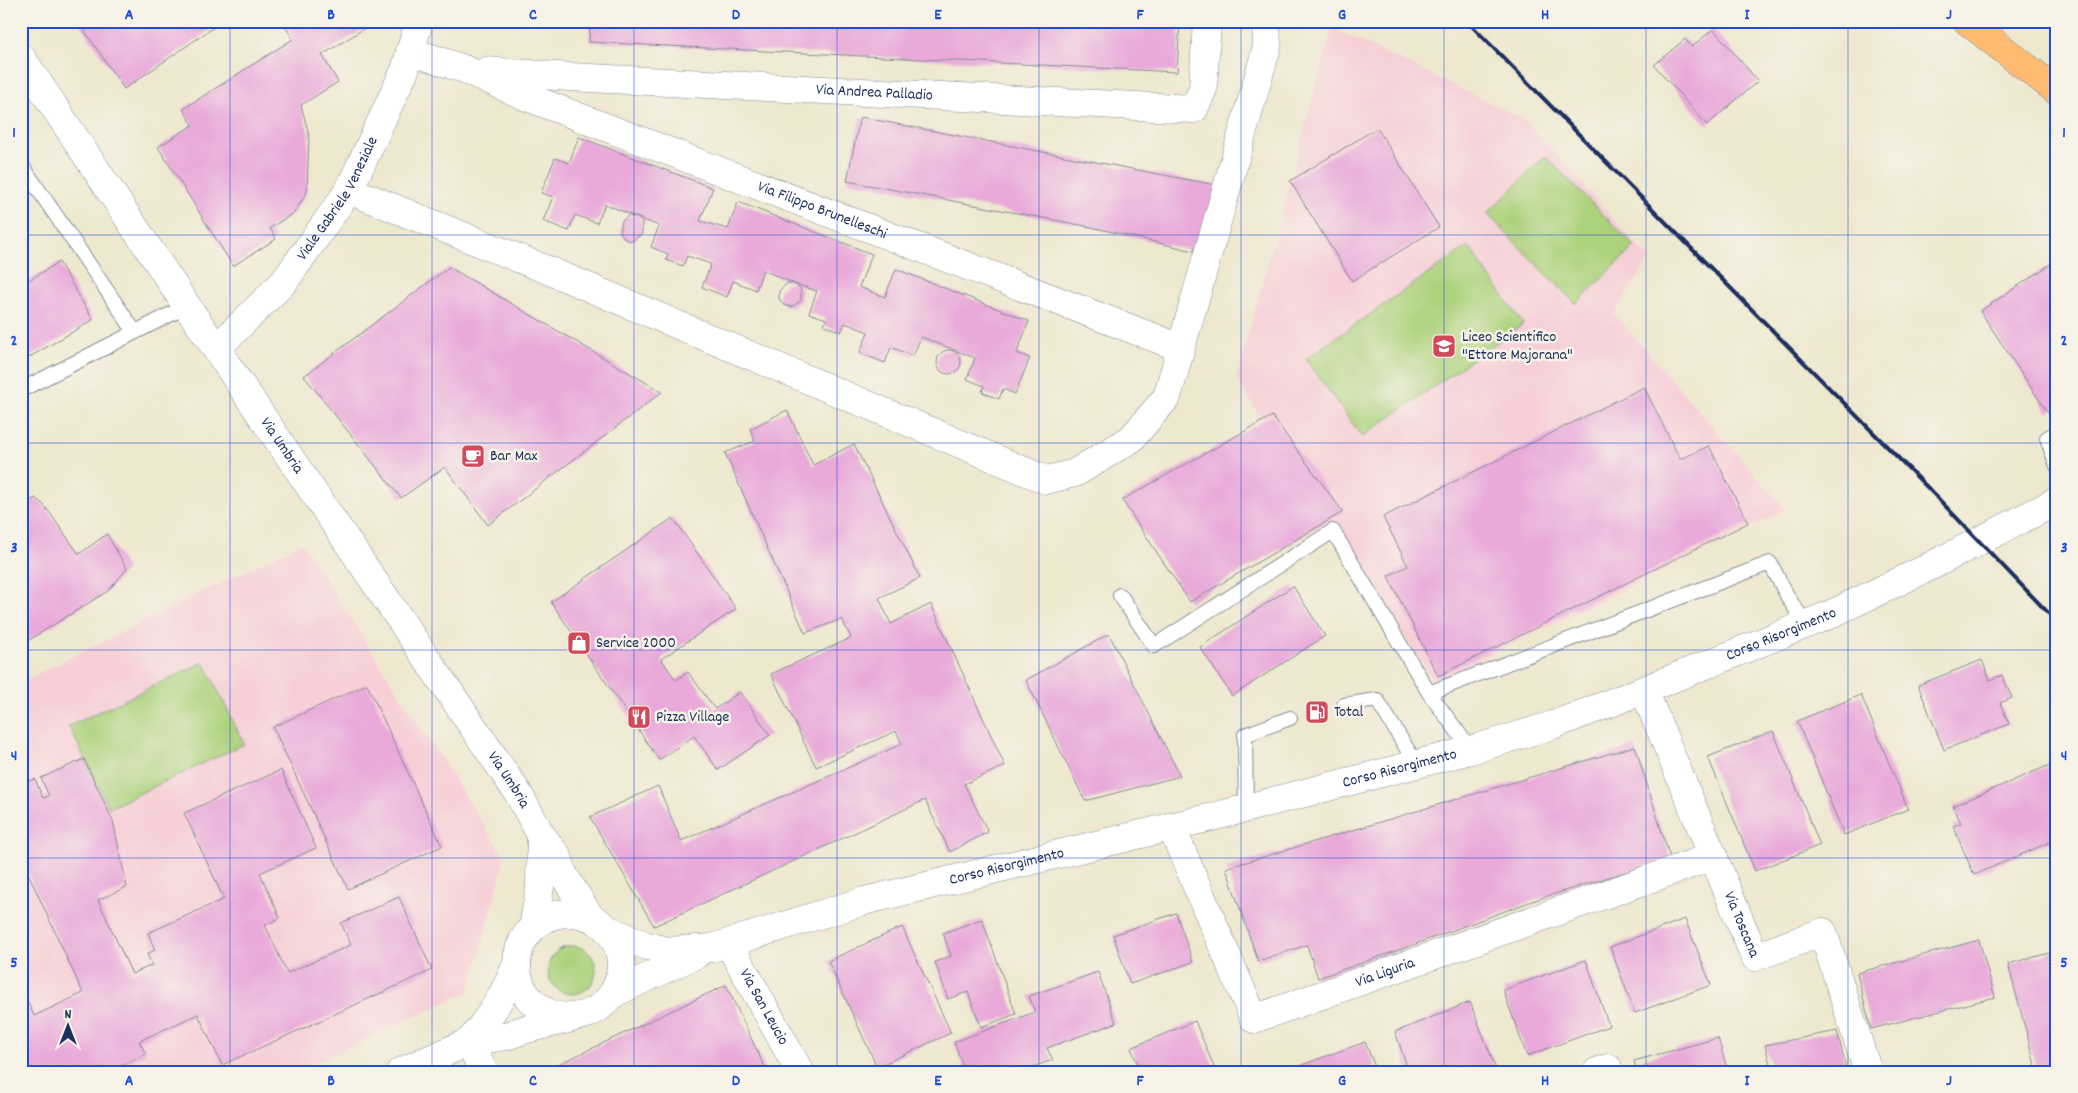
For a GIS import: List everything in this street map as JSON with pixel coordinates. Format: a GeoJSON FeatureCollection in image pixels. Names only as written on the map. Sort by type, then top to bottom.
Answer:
{"type":"FeatureCollection","features":[{"type":"Feature","properties":{"kind":"main road"},"geometry":{"type":"LineString","coordinates":[[1967,21],[2057,91]]}},
{"type":"Feature","properties":{"kind":"street","name":"Viale Gabriele Veneziale"},"geometry":{"type":"LineString","coordinates":[[216,349],[284,282],[349,190],[405,70],[419,21]]}},
{"type":"Feature","properties":{"kind":"street","name":"Via Andrea Palladio"},"geometry":{"type":"LineString","coordinates":[[464,69],[570,77],[1194,109],[1203,88],[1207,21]]}},
{"type":"Feature","properties":{"kind":"street"},"geometry":{"type":"LineString","coordinates":[[349,190],[541,267],[1046,480],[1075,473],[1131,438],[1167,397],[1267,47],[1266,21]]}},
{"type":"Feature","properties":{"kind":"street"},"geometry":{"type":"LineString","coordinates":[[410,51],[464,69]]}},
{"type":"Feature","properties":{"kind":"street","name":"Via Umbria"},"geometry":{"type":"LineString","coordinates":[[21,57],[216,349],[518,793],[541,835],[558,857],[563,874],[598,923]]}},
{"type":"Feature","properties":{"kind":"street","name":"Via Filippo Brunelleschi"},"geometry":{"type":"LineString","coordinates":[[464,69],[528,97],[1181,348]]}},
{"type":"Feature","properties":{"kind":"street","name":"Corso Risorgimento"},"geometry":{"type":"LineString","coordinates":[[614,993],[638,980],[720,946],[864,901],[1416,765],[1553,725],[1806,624],[1927,568],[2057,501]]}},
{"type":"Feature","properties":{"kind":"street","name":"Via Toscana"},"geometry":{"type":"LineString","coordinates":[[1644,690],[1755,956],[1823,932],[1868,1072]]}},
{"type":"Feature","properties":{"kind":"street","name":"Via Liguria"},"geometry":{"type":"LineString","coordinates":[[1171,826],[1254,1019],[1714,856]]}},
{"type":"Feature","properties":{"kind":"street","name":"Via Umbria"},"geometry":{"type":"LineString","coordinates":[[533,928],[540,887],[541,835]]}},
{"type":"Feature","properties":{"kind":"street"},"geometry":{"type":"LineString","coordinates":[[400,1072],[469,1042],[506,1036],[522,1030],[589,1014],[604,1005],[614,993],[621,977],[621,959],[617,943],[598,923],[570,913],[560,914],[541,921],[533,928],[521,945],[517,964],[508,987],[484,1025],[469,1042]]}},
{"type":"Feature","properties":{"kind":"street","name":"Corso Risorgimento"},"geometry":{"type":"LineString","coordinates":[[598,923],[647,946],[668,951],[720,946]]}},
{"type":"Feature","properties":{"kind":"street","name":"Via San Leucio"},"geometry":{"type":"LineString","coordinates":[[720,946],[799,1071]]}},
{"type":"Feature","properties":{"kind":"street"},"geometry":{"type":"LineString","coordinates":[[517,964],[519,982],[528,997],[540,1008],[556,1016],[573,1018]]}},
{"type":"Feature","properties":{"kind":"street"},"geometry":{"type":"LineString","coordinates":[[469,1042],[484,1072]]}},
{"type":"Feature","properties":{"kind":"street"},"geometry":{"type":"LineString","coordinates":[[1597,1072],[1608,1068],[1610,1072]]}},
{"type":"Feature","properties":{"kind":"lane"},"geometry":{"type":"LineString","coordinates":[[21,164],[135,332]]}},
{"type":"Feature","properties":{"kind":"lane"},"geometry":{"type":"LineString","coordinates":[[21,390],[187,306]]}},
{"type":"Feature","properties":{"kind":"lane"},"geometry":{"type":"LineString","coordinates":[[2057,432],[2047,438],[2057,466]]}},
{"type":"Feature","properties":{"kind":"lane"},"geometry":{"type":"LineString","coordinates":[[1120,595],[1154,646],[1333,531],[1429,693],[1471,750]]}},
{"type":"Feature","properties":{"kind":"lane"},"geometry":{"type":"LineString","coordinates":[[1429,693],[1770,563],[1789,600],[1806,624]]}},
{"type":"Feature","properties":{"kind":"lane"},"geometry":{"type":"LineString","coordinates":[[1344,705],[1377,700],[1416,765]]}},
{"type":"Feature","properties":{"kind":"lane"},"geometry":{"type":"LineString","coordinates":[[1246,808],[1245,735],[1290,718]]}},
{"type":"Feature","properties":{"kind":"shaded area","name":"Liceo Scientifico \"Ettore Majorana\""},"geometry":{"type":"Polygon","coordinates":[[[1332,28],[1524,119],[1650,259],[1614,314],[1786,510],[1434,682],[1236,379],[1332,28]]]}},
{"type":"Feature","properties":{"kind":"shaded area"},"geometry":{"type":"Polygon","coordinates":[[[302,543],[505,858],[470,991],[296,1072],[21,1072],[21,682],[302,543]]]}},
{"type":"Feature","properties":{"kind":"green space"},"geometry":{"type":"Polygon","coordinates":[[[1545,156],[1635,246],[1576,304],[1487,214],[1545,156]]]}},
{"type":"Feature","properties":{"kind":"green space"},"geometry":{"type":"Polygon","coordinates":[[[1468,246],[1523,324],[1362,437],[1306,359],[1468,246]]]}},
{"type":"Feature","properties":{"kind":"green space"},"geometry":{"type":"Polygon","coordinates":[[[204,662],[244,744],[109,808],[69,726],[204,662]]]}},
{"type":"Feature","properties":{"kind":"green space"},"geometry":{"type":"Polygon","coordinates":[[[567,946],[577,946],[586,950],[592,956],[596,970],[592,984],[586,990],[577,994],[567,994],[558,990],[552,984],[548,975],[548,965],[552,956],[558,950],[567,946]]]}},
{"type":"Feature","properties":{"kind":"building"},"geometry":{"type":"Polygon","coordinates":[[[78,21],[223,21],[124,89],[78,21]]]}},
{"type":"Feature","properties":{"kind":"building"},"geometry":{"type":"Polygon","coordinates":[[[282,21],[376,21],[322,55],[338,82],[301,105],[309,135],[307,192],[294,213],[270,228],[276,239],[233,266],[158,147],[193,125],[183,109],[293,39],[282,21]]]}},
{"type":"Feature","properties":{"kind":"building"},"geometry":{"type":"Polygon","coordinates":[[[590,21],[1180,21],[1177,72],[589,42],[590,21]]]}},
{"type":"Feature","properties":{"kind":"building"},"geometry":{"type":"Polygon","coordinates":[[[1713,29],[1758,81],[1707,125],[1654,65],[1685,39],[1692,47],[1713,29]]]}},
{"type":"Feature","properties":{"kind":"building"},"geometry":{"type":"Polygon","coordinates":[[[860,117],[1221,186],[1202,253],[1091,227],[847,181],[860,117]]]}},
{"type":"Feature","properties":{"kind":"building"},"geometry":{"type":"Polygon","coordinates":[[[1377,128],[1439,227],[1352,281],[1290,181],[1377,128]]]}},
{"type":"Feature","properties":{"kind":"building"},"geometry":{"type":"Polygon","coordinates":[[[579,137],[713,188],[700,221],[728,229],[738,202],[872,254],[859,287],[885,297],[896,269],[1029,321],[1017,353],[1030,358],[1015,394],[1003,389],[999,399],[982,392],[984,386],[967,379],[975,358],[921,337],[913,356],[891,347],[885,363],[860,353],[868,332],[845,323],[841,332],[824,325],[826,319],[809,313],[817,291],[763,270],[756,290],[733,281],[727,297],[702,287],[711,264],[687,256],[683,266],[666,260],[668,254],[651,247],[659,226],[605,204],[597,223],[575,215],[569,231],[543,221],[553,197],[541,193],[555,158],[569,163],[579,137]]]}},
{"type":"Feature","properties":{"kind":"building"},"geometry":{"type":"Polygon","coordinates":[[[628,216],[636,217],[642,222],[642,234],[632,241],[625,239],[620,232],[622,221],[628,216]]]}},
{"type":"Feature","properties":{"kind":"building"},"geometry":{"type":"Polygon","coordinates":[[[21,221],[28,233],[21,237],[21,221]]]}},
{"type":"Feature","properties":{"kind":"building"},"geometry":{"type":"Polygon","coordinates":[[[2057,260],[2057,407],[2048,413],[1980,311],[2057,260]]]}},
{"type":"Feature","properties":{"kind":"building"},"geometry":{"type":"Polygon","coordinates":[[[59,262],[93,320],[21,362],[21,285],[59,262]]]}},
{"type":"Feature","properties":{"kind":"building"},"geometry":{"type":"Polygon","coordinates":[[[449,267],[662,392],[488,525],[445,467],[401,498],[304,376],[449,267]]]}},
{"type":"Feature","properties":{"kind":"building"},"geometry":{"type":"Polygon","coordinates":[[[787,283],[795,284],[801,289],[801,301],[791,307],[784,305],[779,299],[779,291],[787,283]]]}},
{"type":"Feature","properties":{"kind":"building"},"geometry":{"type":"Polygon","coordinates":[[[949,350],[958,353],[961,362],[958,371],[949,374],[940,371],[937,362],[940,353],[949,350]]]}},
{"type":"Feature","properties":{"kind":"building"},"geometry":{"type":"Polygon","coordinates":[[[1644,387],[1680,459],[1709,446],[1748,523],[1438,676],[1388,576],[1408,566],[1383,517],[1644,387]]]}},
{"type":"Feature","properties":{"kind":"building"},"geometry":{"type":"Polygon","coordinates":[[[787,410],[813,465],[854,444],[920,578],[879,598],[891,624],[931,604],[1005,766],[964,784],[988,832],[950,852],[925,800],[654,926],[590,817],[658,786],[681,841],[902,744],[896,731],[816,767],[771,674],[851,638],[842,619],[805,633],[725,453],[755,441],[750,429],[787,410]]]}},
{"type":"Feature","properties":{"kind":"building"},"geometry":{"type":"Polygon","coordinates":[[[1272,416],[1343,512],[1190,602],[1122,500],[1272,416]]]}},
{"type":"Feature","properties":{"kind":"building"},"geometry":{"type":"Polygon","coordinates":[[[35,498],[44,505],[79,554],[107,534],[127,569],[108,591],[21,645],[21,506],[35,498]]]}},
{"type":"Feature","properties":{"kind":"building"},"geometry":{"type":"Polygon","coordinates":[[[673,518],[736,609],[661,659],[676,680],[688,672],[715,709],[740,692],[770,735],[718,770],[694,736],[659,760],[551,602],[673,518]]]}},
{"type":"Feature","properties":{"kind":"building"},"geometry":{"type":"Polygon","coordinates":[[[1293,586],[1325,636],[1232,696],[1200,647],[1293,586]]]}},
{"type":"Feature","properties":{"kind":"building"},"geometry":{"type":"Polygon","coordinates":[[[1109,634],[1180,776],[1085,801],[1026,680],[1109,634]]]}},
{"type":"Feature","properties":{"kind":"building"},"geometry":{"type":"Polygon","coordinates":[[[1982,660],[1990,680],[2002,675],[2012,698],[2000,703],[2009,724],[1944,750],[1918,685],[1982,660]]]}},
{"type":"Feature","properties":{"kind":"building"},"geometry":{"type":"Polygon","coordinates":[[[367,684],[442,846],[348,889],[273,727],[367,684]]]}},
{"type":"Feature","properties":{"kind":"building"},"geometry":{"type":"Polygon","coordinates":[[[1861,695],[1908,809],[1844,835],[1797,721],[1861,695]]]}},
{"type":"Feature","properties":{"kind":"building"},"geometry":{"type":"Polygon","coordinates":[[[1773,731],[1820,845],[1755,871],[1708,757],[1773,731]]]}},
{"type":"Feature","properties":{"kind":"building"},"geometry":{"type":"Polygon","coordinates":[[[1635,746],[1670,858],[1532,901],[1318,978],[1307,945],[1258,961],[1226,868],[1635,746]]]}},
{"type":"Feature","properties":{"kind":"building"},"geometry":{"type":"Polygon","coordinates":[[[84,759],[113,821],[127,887],[98,900],[132,974],[152,965],[147,954],[155,950],[148,933],[224,899],[184,813],[281,770],[316,848],[260,873],[280,918],[265,925],[287,973],[351,945],[341,923],[399,897],[432,970],[222,1065],[198,1014],[139,1041],[146,1054],[107,1072],[21,1072],[21,986],[34,1016],[83,993],[21,858],[21,784],[35,779],[43,798],[49,796],[41,778],[84,759]]]}},
{"type":"Feature","properties":{"kind":"building"},"geometry":{"type":"Polygon","coordinates":[[[2057,762],[2057,839],[1974,875],[1953,826],[1961,823],[1953,806],[2057,762]]]}},
{"type":"Feature","properties":{"kind":"building"},"geometry":{"type":"Polygon","coordinates":[[[1176,913],[1193,962],[1130,984],[1113,935],[1176,913]]]}},
{"type":"Feature","properties":{"kind":"building"},"geometry":{"type":"Polygon","coordinates":[[[982,919],[1016,1014],[981,1027],[968,992],[948,999],[935,962],[951,956],[943,933],[982,919]]]}},
{"type":"Feature","properties":{"kind":"building"},"geometry":{"type":"Polygon","coordinates":[[[1685,919],[1711,985],[1635,1013],[1610,947],[1685,919]]]}},
{"type":"Feature","properties":{"kind":"building"},"geometry":{"type":"Polygon","coordinates":[[[902,927],[951,1033],[877,1067],[828,961],[902,927]]]}},
{"type":"Feature","properties":{"kind":"building"},"geometry":{"type":"Polygon","coordinates":[[[1979,940],[1995,997],[1871,1029],[1857,973],[1979,940]]]}},
{"type":"Feature","properties":{"kind":"building"},"geometry":{"type":"Polygon","coordinates":[[[2057,951],[2057,1072],[2037,1072],[2008,964],[2057,951]]]}},
{"type":"Feature","properties":{"kind":"building"},"geometry":{"type":"Polygon","coordinates":[[[1586,960],[1609,1026],[1527,1056],[1503,990],[1586,960]]]}},
{"type":"Feature","properties":{"kind":"building"},"geometry":{"type":"Polygon","coordinates":[[[1098,972],[1116,1023],[1047,1048],[1053,1060],[1018,1072],[965,1072],[954,1042],[1035,1012],[1029,996],[1098,972]]]}},
{"type":"Feature","properties":{"kind":"building"},"geometry":{"type":"Polygon","coordinates":[[[726,985],[767,1072],[542,1072],[726,985]]]}},
{"type":"Feature","properties":{"kind":"building"},"geometry":{"type":"Polygon","coordinates":[[[1470,1002],[1496,1069],[1488,1072],[1409,1072],[1395,1032],[1470,1002]]]}},
{"type":"Feature","properties":{"kind":"building"},"geometry":{"type":"Polygon","coordinates":[[[1195,1021],[1214,1067],[1202,1072],[1141,1072],[1131,1048],[1195,1021]]]}},
{"type":"Feature","properties":{"kind":"building"},"geometry":{"type":"Polygon","coordinates":[[[1837,1031],[1847,1072],[1772,1072],[1765,1045],[1837,1031]]]}},
{"type":"Feature","properties":{"kind":"building"},"geometry":{"type":"Polygon","coordinates":[[[1718,1038],[1728,1072],[1637,1072],[1634,1061],[1718,1038]]]}},
{"type":"Feature","properties":{"kind":"building"},"geometry":{"type":"Polygon","coordinates":[[[1365,1042],[1377,1072],[1289,1072],[1288,1070],[1365,1042]]]}},
{"type":"Feature","properties":{"kind":"railway"},"geometry":{"type":"LineString","coordinates":[[1467,21],[1926,486],[2057,622]]}},
{"type":"Feature","properties":{"kind":"place","name":"Liceo Scientifico \"Ettore Majorana\""},"geometry":{"type":"Point","coordinates":[1444,346]}},
{"type":"Feature","properties":{"kind":"place","name":"Bar Max"},"geometry":{"type":"Point","coordinates":[473,456]}},
{"type":"Feature","properties":{"kind":"place","name":"Service 2000"},"geometry":{"type":"Point","coordinates":[579,643]}},
{"type":"Feature","properties":{"kind":"place","name":"Total"},"geometry":{"type":"Point","coordinates":[1317,712]}},
{"type":"Feature","properties":{"kind":"place","name":"Pizza Village"},"geometry":{"type":"Point","coordinates":[639,717]}}]}
